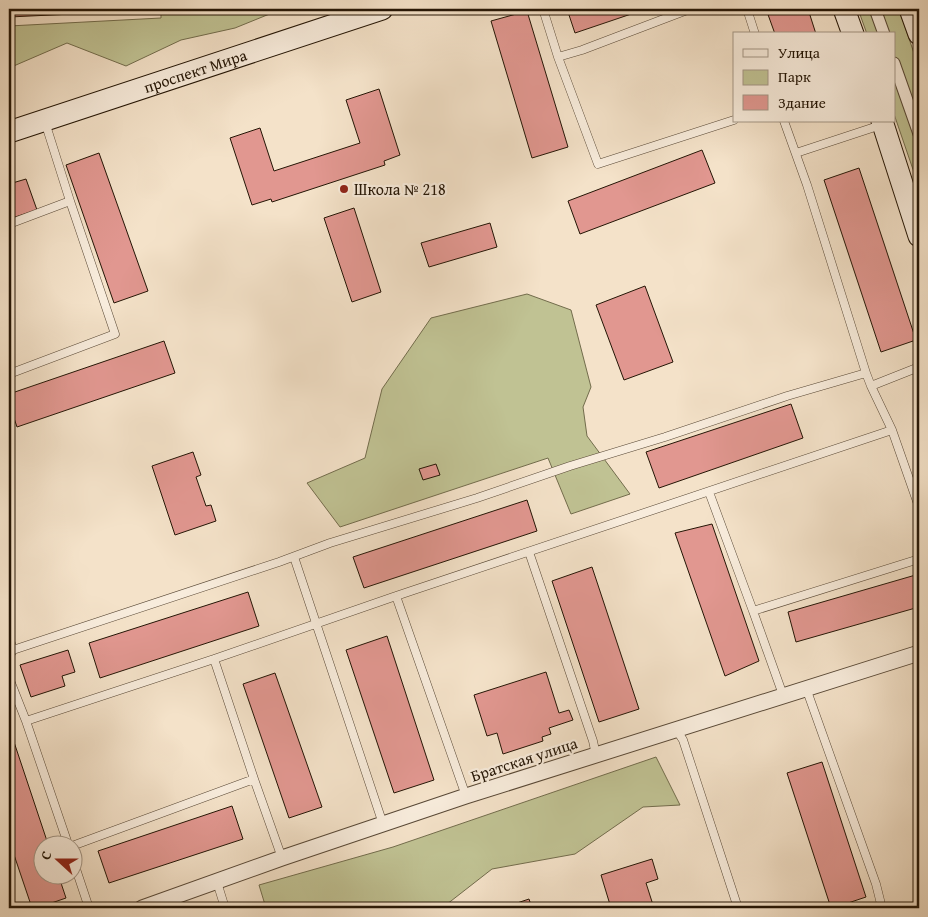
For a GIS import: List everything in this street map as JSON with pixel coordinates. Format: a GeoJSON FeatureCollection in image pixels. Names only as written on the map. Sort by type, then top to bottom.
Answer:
{"type":"FeatureCollection","features":[{"type":"Feature","properties":{"kind":"main road","name":"проспект Мира"},"geometry":{"type":"LineString","coordinates":[[9,132],[382,9]]}},
{"type":"Feature","properties":{"kind":"main road"},"geometry":{"type":"LineString","coordinates":[[844,9],[852,32]]}},
{"type":"Feature","properties":{"kind":"main road"},"geometry":{"type":"LineString","coordinates":[[910,9],[919,34]]}},
{"type":"Feature","properties":{"kind":"main road"},"geometry":{"type":"LineString","coordinates":[[882,123],[919,236]]}},
{"type":"Feature","properties":{"kind":"street"},"geometry":{"type":"LineString","coordinates":[[875,9],[883,32]]}},
{"type":"Feature","properties":{"kind":"street"},"geometry":{"type":"LineString","coordinates":[[896,69],[919,134]]}},
{"type":"Feature","properties":{"kind":"street","name":"Братская улица"},"geometry":{"type":"LineString","coordinates":[[142,908],[282,858],[466,796],[919,652]]}},
{"type":"Feature","properties":{"kind":"lane"},"geometry":{"type":"LineString","coordinates":[[544,9],[558,57],[598,164],[733,120]]}},
{"type":"Feature","properties":{"kind":"lane"},"geometry":{"type":"LineString","coordinates":[[558,57],[582,50],[690,9]]}},
{"type":"Feature","properties":{"kind":"lane"},"geometry":{"type":"LineString","coordinates":[[747,9],[754,32]]}},
{"type":"Feature","properties":{"kind":"lane"},"geometry":{"type":"LineString","coordinates":[[9,374],[115,334],[44,120]]}},
{"type":"Feature","properties":{"kind":"lane"},"geometry":{"type":"LineString","coordinates":[[784,122],[807,185],[866,373],[892,430],[919,507]]}},
{"type":"Feature","properties":{"kind":"lane"},"geometry":{"type":"LineString","coordinates":[[796,153],[882,123]]}},
{"type":"Feature","properties":{"kind":"lane"},"geometry":{"type":"LineString","coordinates":[[9,224],[70,201]]}},
{"type":"Feature","properties":{"kind":"lane"},"geometry":{"type":"LineString","coordinates":[[871,386],[919,367]]}},
{"type":"Feature","properties":{"kind":"lane"},"geometry":{"type":"LineString","coordinates":[[9,637],[11,653],[330,543],[477,498],[788,396],[866,373]]}},
{"type":"Feature","properties":{"kind":"lane"},"geometry":{"type":"LineString","coordinates":[[26,720],[214,659],[892,430]]}},
{"type":"Feature","properties":{"kind":"lane"},"geometry":{"type":"LineString","coordinates":[[708,492],[783,695]]}},
{"type":"Feature","properties":{"kind":"lane"},"geometry":{"type":"LineString","coordinates":[[529,552],[596,754]]}},
{"type":"Feature","properties":{"kind":"lane"},"geometry":{"type":"LineString","coordinates":[[294,557],[383,824]]}},
{"type":"Feature","properties":{"kind":"lane"},"geometry":{"type":"LineString","coordinates":[[753,611],[919,558]]}},
{"type":"Feature","properties":{"kind":"lane"},"geometry":{"type":"LineString","coordinates":[[396,596],[466,796]]}},
{"type":"Feature","properties":{"kind":"lane"},"geometry":{"type":"LineString","coordinates":[[214,659],[282,858]]}},
{"type":"Feature","properties":{"kind":"lane"},"geometry":{"type":"LineString","coordinates":[[9,678],[26,720],[65,834]]}},
{"type":"Feature","properties":{"kind":"lane"},"geometry":{"type":"LineString","coordinates":[[806,688],[876,884],[882,908]]}},
{"type":"Feature","properties":{"kind":"lane"},"geometry":{"type":"LineString","coordinates":[[676,729],[683,740],[738,908]]}},
{"type":"Feature","properties":{"kind":"lane"},"geometry":{"type":"LineString","coordinates":[[82,842],[254,778]]}},
{"type":"Feature","properties":{"kind":"lane"},"geometry":{"type":"LineString","coordinates":[[216,882],[225,908]]}},
{"type":"Feature","properties":{"kind":"lane"},"geometry":{"type":"LineString","coordinates":[[81,884],[89,908]]}},
{"type":"Feature","properties":{"kind":"green space"},"geometry":{"type":"Polygon","coordinates":[[[161,9],[287,9],[235,28],[181,40],[126,66],[67,43],[9,68],[9,26],[161,18],[161,9]]]}},
{"type":"Feature","properties":{"kind":"green space"},"geometry":{"type":"Polygon","coordinates":[[[858,9],[899,9],[919,68],[919,187],[896,120],[896,32],[866,32],[858,9]]]}},
{"type":"Feature","properties":{"kind":"green space"},"geometry":{"type":"Polygon","coordinates":[[[527,294],[571,310],[591,387],[583,407],[587,436],[630,494],[571,514],[548,458],[340,527],[307,483],[365,458],[382,389],[431,318],[527,294]]]}},
{"type":"Feature","properties":{"kind":"green space"},"geometry":{"type":"Polygon","coordinates":[[[656,757],[680,805],[643,807],[575,854],[492,869],[442,908],[266,908],[259,885],[393,847],[656,757]]]}},
{"type":"Feature","properties":{"kind":"building"},"geometry":{"type":"Polygon","coordinates":[[[9,9],[157,9],[157,10],[9,17],[9,9]]]}},
{"type":"Feature","properties":{"kind":"building"},"geometry":{"type":"Polygon","coordinates":[[[567,9],[646,9],[575,33],[567,9]]]}},
{"type":"Feature","properties":{"kind":"building"},"geometry":{"type":"Polygon","coordinates":[[[766,9],[808,9],[815,32],[774,32],[766,9]]]}},
{"type":"Feature","properties":{"kind":"building"},"geometry":{"type":"Polygon","coordinates":[[[527,11],[568,147],[532,158],[491,21],[527,11]]]}},
{"type":"Feature","properties":{"kind":"building"},"geometry":{"type":"Polygon","coordinates":[[[379,89],[400,155],[384,161],[385,165],[272,202],[271,199],[252,205],[230,138],[260,128],[274,171],[360,143],[346,100],[379,89]]]}},
{"type":"Feature","properties":{"kind":"building"},"geometry":{"type":"Polygon","coordinates":[[[702,150],[715,183],[580,234],[568,201],[702,150]]]}},
{"type":"Feature","properties":{"kind":"building"},"geometry":{"type":"Polygon","coordinates":[[[99,153],[148,291],[114,303],[66,165],[99,153]]]}},
{"type":"Feature","properties":{"kind":"building"},"geometry":{"type":"Polygon","coordinates":[[[859,168],[916,340],[881,352],[824,180],[859,168]]]}},
{"type":"Feature","properties":{"kind":"building"},"geometry":{"type":"Polygon","coordinates":[[[26,179],[37,210],[9,219],[9,184],[26,179]]]}},
{"type":"Feature","properties":{"kind":"building"},"geometry":{"type":"Polygon","coordinates":[[[354,208],[381,292],[352,302],[324,218],[354,208]]]}},
{"type":"Feature","properties":{"kind":"building"},"geometry":{"type":"Polygon","coordinates":[[[490,223],[497,247],[429,267],[421,243],[490,223]]]}},
{"type":"Feature","properties":{"kind":"building"},"geometry":{"type":"Polygon","coordinates":[[[645,286],[673,362],[624,380],[596,305],[645,286]]]}},
{"type":"Feature","properties":{"kind":"building"},"geometry":{"type":"Polygon","coordinates":[[[164,341],[175,373],[17,427],[9,403],[9,394],[164,341]]]}},
{"type":"Feature","properties":{"kind":"building"},"geometry":{"type":"Polygon","coordinates":[[[791,404],[803,438],[659,488],[646,452],[791,404]]]}},
{"type":"Feature","properties":{"kind":"building"},"geometry":{"type":"Polygon","coordinates":[[[919,418],[919,437],[914,420],[919,418]]]}},
{"type":"Feature","properties":{"kind":"building"},"geometry":{"type":"Polygon","coordinates":[[[193,452],[201,475],[196,477],[206,506],[211,505],[216,521],[175,535],[152,466],[193,452]]]}},
{"type":"Feature","properties":{"kind":"building"},"geometry":{"type":"Polygon","coordinates":[[[436,464],[440,475],[423,480],[419,469],[436,464]]]}},
{"type":"Feature","properties":{"kind":"building"},"geometry":{"type":"Polygon","coordinates":[[[527,500],[537,531],[364,588],[353,557],[527,500]]]}},
{"type":"Feature","properties":{"kind":"building"},"geometry":{"type":"Polygon","coordinates":[[[712,524],[759,661],[725,676],[675,533],[712,524]]]}},
{"type":"Feature","properties":{"kind":"building"},"geometry":{"type":"Polygon","coordinates":[[[592,567],[639,709],[599,722],[552,581],[592,567]]]}},
{"type":"Feature","properties":{"kind":"building"},"geometry":{"type":"Polygon","coordinates":[[[919,574],[919,607],[796,642],[788,612],[919,574]]]}},
{"type":"Feature","properties":{"kind":"building"},"geometry":{"type":"Polygon","coordinates":[[[248,592],[259,626],[100,678],[89,643],[248,592]]]}},
{"type":"Feature","properties":{"kind":"building"},"geometry":{"type":"Polygon","coordinates":[[[387,636],[434,780],[394,793],[346,650],[387,636]]]}},
{"type":"Feature","properties":{"kind":"building"},"geometry":{"type":"Polygon","coordinates":[[[68,650],[75,672],[62,676],[65,686],[31,697],[20,665],[68,650]]]}},
{"type":"Feature","properties":{"kind":"building"},"geometry":{"type":"Polygon","coordinates":[[[546,672],[559,713],[569,710],[573,720],[549,728],[551,734],[542,737],[543,741],[503,754],[497,733],[487,736],[474,695],[546,672]]]}},
{"type":"Feature","properties":{"kind":"building"},"geometry":{"type":"Polygon","coordinates":[[[275,673],[322,807],[289,818],[243,684],[275,673]]]}},
{"type":"Feature","properties":{"kind":"building"},"geometry":{"type":"Polygon","coordinates":[[[9,727],[45,834],[32,834],[32,884],[61,884],[66,898],[32,908],[9,840],[9,727]]]}},
{"type":"Feature","properties":{"kind":"building"},"geometry":{"type":"Polygon","coordinates":[[[822,762],[866,897],[833,908],[831,908],[787,773],[822,762]]]}},
{"type":"Feature","properties":{"kind":"building"},"geometry":{"type":"Polygon","coordinates":[[[232,806],[243,839],[109,883],[98,851],[232,806]]]}},
{"type":"Feature","properties":{"kind":"building"},"geometry":{"type":"Polygon","coordinates":[[[652,859],[658,879],[646,883],[654,908],[611,908],[601,875],[652,859]]]}},
{"type":"Feature","properties":{"kind":"building"},"geometry":{"type":"Polygon","coordinates":[[[529,899],[532,908],[502,908],[529,899]]]}},
{"type":"Feature","properties":{"kind":"place","name":"Школа № 218"},"geometry":{"type":"Point","coordinates":[344,189]}}]}
